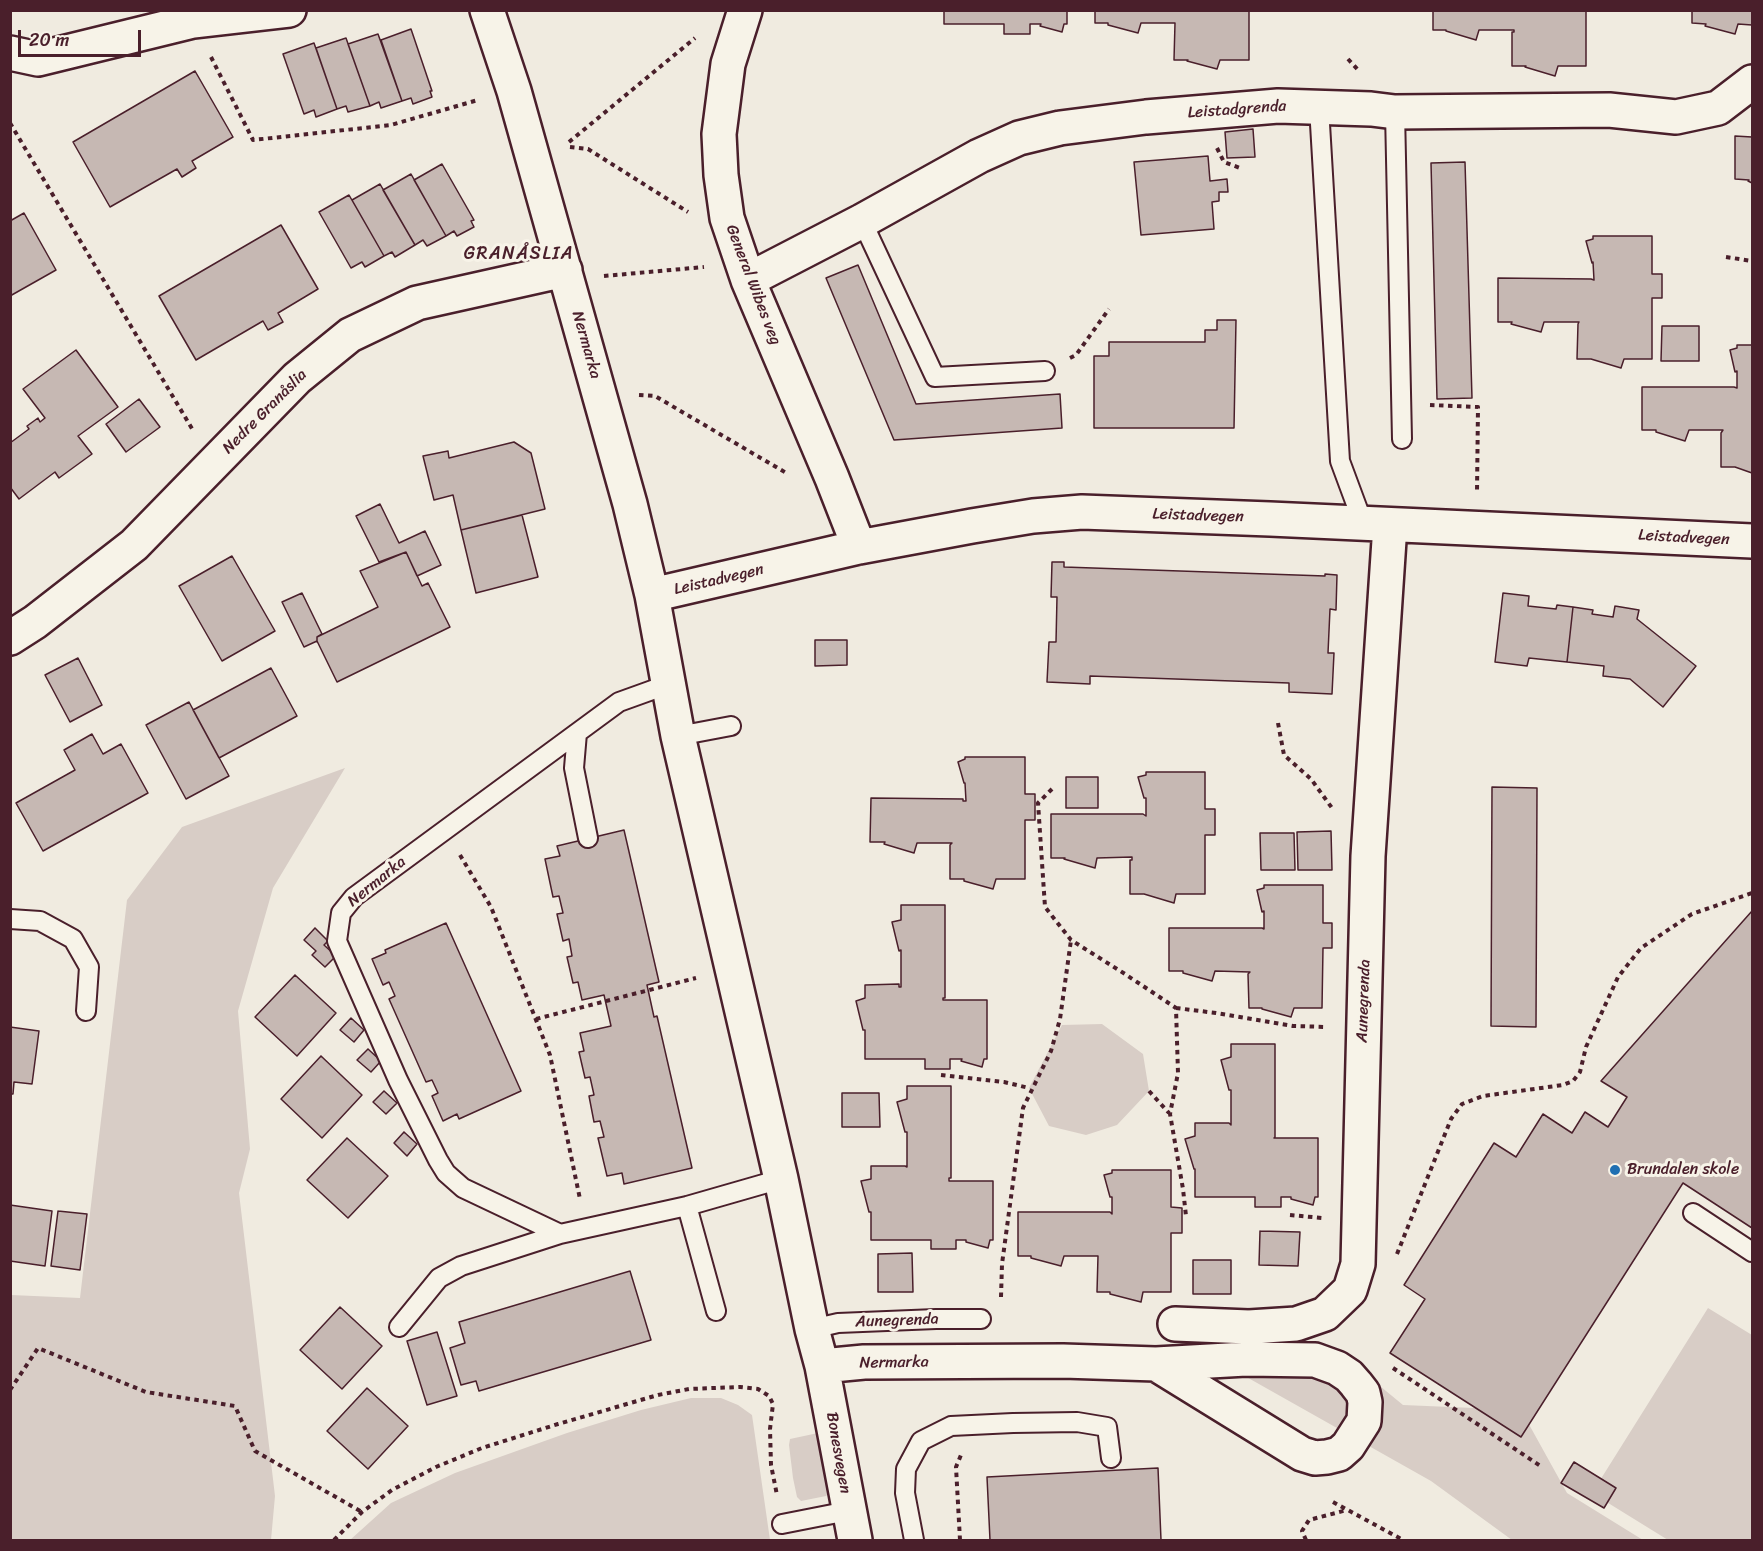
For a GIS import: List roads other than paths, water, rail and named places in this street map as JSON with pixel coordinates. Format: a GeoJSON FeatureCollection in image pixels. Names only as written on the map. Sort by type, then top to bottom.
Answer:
{"type":"FeatureCollection","features":[{"type":"Feature","properties":{"kind":"street"},"geometry":{"type":"LineString","coordinates":[[10,53],[38,59],[193,21],[289,10]]}},
{"type":"Feature","properties":{"kind":"street","name":"Nermarka"},"geometry":{"type":"LineString","coordinates":[[487,10],[514,90],[627,492],[652,595],[678,736],[822,1366],[887,1362],[1063,1361],[1156,1364],[1246,1359],[1315,1360],[1337,1368],[1356,1384],[1363,1393],[1365,1402],[1364,1421],[1348,1446],[1339,1454],[1315,1458],[1302,1454],[1156,1364]]}},
{"type":"Feature","properties":{"kind":"street","name":"General Wibes veg"},"geometry":{"type":"LineString","coordinates":[[745,10],[728,64],[719,134],[721,175],[727,218],[743,268],[860,548]]}},
{"type":"Feature","properties":{"kind":"street","name":"Leistadgrenda"},"geometry":{"type":"LineString","coordinates":[[743,268],[862,221],[979,156],[1019,138],[1060,128],[1156,116],[1278,106],[1395,112],[1610,110],[1676,117],[1718,108],[1752,82]]}},
{"type":"Feature","properties":{"kind":"street","name":"Nedre Granåslia"},"geometry":{"type":"LineString","coordinates":[[10,638],[35,622],[134,545],[297,378],[350,335],[417,303],[565,270]]}},
{"type":"Feature","properties":{"kind":"street","name":"Leistadvegen"},"geometry":{"type":"LineString","coordinates":[[652,595],[860,548],[992,522],[1082,512],[1752,541]]}},
{"type":"Feature","properties":{"kind":"street","name":"Aunegrenda"},"geometry":{"type":"LineString","coordinates":[[1175,1324],[1249,1327],[1296,1324],[1325,1314],[1350,1290],[1358,1264],[1377,524]]}},
{"type":"Feature","properties":{"kind":"street","name":"Bonesvegen"},"geometry":{"type":"LineString","coordinates":[[822,1366],[851,1526]]}},
{"type":"Feature","properties":{"kind":"lane"},"geometry":{"type":"LineString","coordinates":[[1319,107],[1340,461],[1377,524]]}},
{"type":"Feature","properties":{"kind":"lane"},"geometry":{"type":"LineString","coordinates":[[1395,112],[1402,439]]}},
{"type":"Feature","properties":{"kind":"lane"},"geometry":{"type":"LineString","coordinates":[[862,221],[935,377],[1045,371]]}},
{"type":"Feature","properties":{"kind":"lane","name":"Nermarka"},"geometry":{"type":"LineString","coordinates":[[560,1234],[464,1188],[446,1173],[398,1080],[337,941],[341,913],[354,897],[620,702],[669,684]]}},
{"type":"Feature","properties":{"kind":"lane"},"geometry":{"type":"LineString","coordinates":[[678,736],[731,726]]}},
{"type":"Feature","properties":{"kind":"lane"},"geometry":{"type":"LineString","coordinates":[[578,733],[574,768],[588,838]]}},
{"type":"Feature","properties":{"kind":"lane"},"geometry":{"type":"LineString","coordinates":[[10,919],[40,921],[73,939],[89,968],[86,1011]]}},
{"type":"Feature","properties":{"kind":"lane"},"geometry":{"type":"LineString","coordinates":[[399,1327],[439,1278],[461,1266],[560,1234],[687,1206],[781,1179]]}},
{"type":"Feature","properties":{"kind":"lane"},"geometry":{"type":"LineString","coordinates":[[687,1206],[716,1311]]}},
{"type":"Feature","properties":{"kind":"lane"},"geometry":{"type":"LineString","coordinates":[[1692,1213],[1752,1252]]}},
{"type":"Feature","properties":{"kind":"lane","name":"Aunegrenda"},"geometry":{"type":"LineString","coordinates":[[812,1329],[838,1323],[981,1319]]}},
{"type":"Feature","properties":{"kind":"lane"},"geometry":{"type":"LineString","coordinates":[[914,1540],[905,1493],[906,1469],[921,1442],[951,1426],[1077,1422],[1107,1427],[1111,1458]]}},
{"type":"Feature","properties":{"kind":"lane"},"geometry":{"type":"LineString","coordinates":[[782,1524],[851,1526]]}},
{"type":"Feature","properties":{"kind":"place","name":"Brundalen skole"},"geometry":{"type":"Point","coordinates":[1615,1170]}},
{"type":"Feature","properties":{"kind":"district","name":"GRANÅSLIA"},"geometry":{"type":"Point","coordinates":[519,254]}}]}
